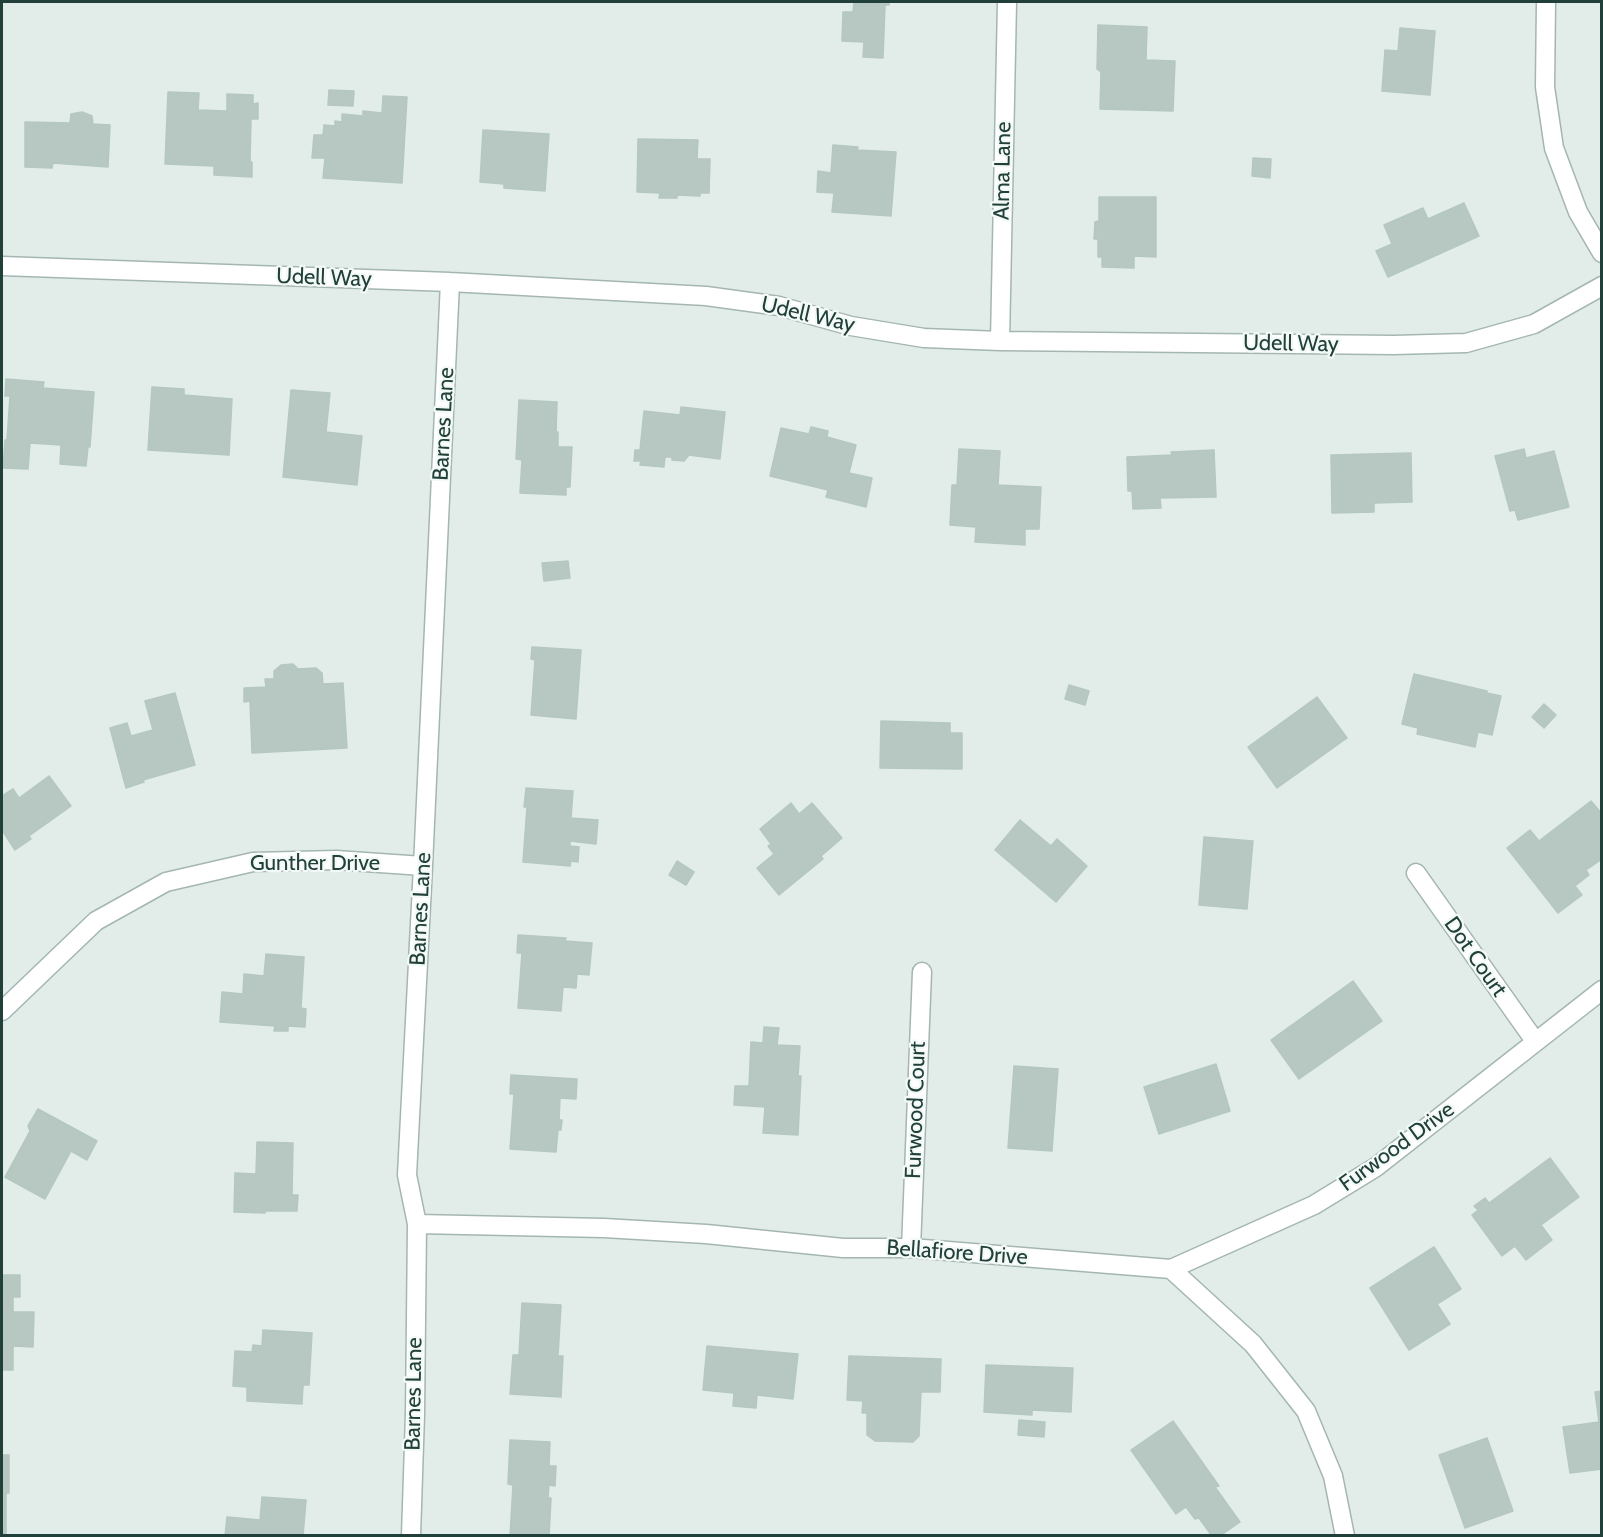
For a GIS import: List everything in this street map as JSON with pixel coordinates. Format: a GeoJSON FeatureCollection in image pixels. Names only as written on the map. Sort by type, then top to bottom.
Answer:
{"type":"FeatureCollection","features":[{"type":"Feature","properties":{"kind":"street","name":"Alma Lane"},"geometry":{"type":"LineString","coordinates":[[1000,341],[1007,2]]}},
{"type":"Feature","properties":{"kind":"street"},"geometry":{"type":"LineString","coordinates":[[1546,2],[1545,87],[1554,148],[1578,212],[1602,253]]}},
{"type":"Feature","properties":{"kind":"street","name":"Udell Way"},"geometry":{"type":"LineString","coordinates":[[2,266],[450,282],[706,296],[779,306],[851,326],[924,338],[1000,341],[1395,345],[1466,343],[1534,324],[1602,286]]}},
{"type":"Feature","properties":{"kind":"street","name":"Barnes Lane"},"geometry":{"type":"LineString","coordinates":[[411,1536],[417,1224],[407,1175],[450,282]]}},
{"type":"Feature","properties":{"kind":"street","name":"Gunther Drive"},"geometry":{"type":"LineString","coordinates":[[2,1011],[96,921],[166,882],[253,862],[336,860],[423,866]]}},
{"type":"Feature","properties":{"kind":"street","name":"Dot Court"},"geometry":{"type":"LineString","coordinates":[[1416,873],[1535,1041]]}},
{"type":"Feature","properties":{"kind":"street","name":"Furwood Court"},"geometry":{"type":"LineString","coordinates":[[911,1248],[922,972]]}},
{"type":"Feature","properties":{"kind":"street","name":"Furwood Drive"},"geometry":{"type":"LineString","coordinates":[[1171,1269],[1314,1205],[1376,1167],[1602,990]]}},
{"type":"Feature","properties":{"kind":"street","name":"Bellafiore Drive"},"geometry":{"type":"LineString","coordinates":[[417,1224],[604,1228],[706,1234],[843,1248],[911,1248],[1171,1269]]}},
{"type":"Feature","properties":{"kind":"street"},"geometry":{"type":"LineString","coordinates":[[1171,1269],[1253,1344],[1306,1411],[1333,1476],[1345,1536]]}},
{"type":"Feature","properties":{"kind":"building"},"geometry":{"type":"Polygon","coordinates":[[[854,2],[889,2],[889,5],[885,5],[883,58],[863,57],[864,42],[842,41],[843,12],[853,12],[854,2]]]}},
{"type":"Feature","properties":{"kind":"building"},"geometry":{"type":"Polygon","coordinates":[[[1098,25],[1147,27],[1146,60],[1175,61],[1173,111],[1100,109],[1101,72],[1097,69],[1098,25]]]}},
{"type":"Feature","properties":{"kind":"building"},"geometry":{"type":"Polygon","coordinates":[[[1400,28],[1435,31],[1430,95],[1382,91],[1385,50],[1398,51],[1400,28]]]}},
{"type":"Feature","properties":{"kind":"building"},"geometry":{"type":"Polygon","coordinates":[[[329,90],[354,91],[353,106],[328,105],[329,90]]]}},
{"type":"Feature","properties":{"kind":"building"},"geometry":{"type":"Polygon","coordinates":[[[168,92],[199,93],[198,110],[227,111],[227,94],[253,95],[253,104],[258,103],[258,119],[251,119],[252,177],[214,175],[214,166],[165,164],[168,92]]]}},
{"type":"Feature","properties":{"kind":"building"},"geometry":{"type":"Polygon","coordinates":[[[383,96],[407,97],[402,183],[323,178],[325,158],[312,158],[314,135],[323,135],[324,125],[335,126],[335,121],[342,122],[342,114],[363,116],[363,111],[382,113],[383,96]]]}},
{"type":"Feature","properties":{"kind":"building"},"geometry":{"type":"Polygon","coordinates":[[[82,112],[92,116],[93,124],[110,125],[108,167],[53,163],[52,168],[25,167],[25,122],[70,123],[71,114],[82,112]]]}},
{"type":"Feature","properties":{"kind":"building"},"geometry":{"type":"Polygon","coordinates":[[[483,130],[549,134],[545,191],[504,188],[504,184],[480,182],[483,130]]]}},
{"type":"Feature","properties":{"kind":"building"},"geometry":{"type":"Polygon","coordinates":[[[638,139],[698,140],[697,159],[710,159],[709,193],[700,193],[700,196],[677,195],[677,198],[659,198],[660,193],[637,192],[638,139]]]}},
{"type":"Feature","properties":{"kind":"building"},"geometry":{"type":"Polygon","coordinates":[[[833,145],[858,147],[857,150],[896,152],[891,216],[832,212],[834,193],[817,192],[818,171],[831,173],[833,145]]]}},
{"type":"Feature","properties":{"kind":"building"},"geometry":{"type":"Polygon","coordinates":[[[1253,158],[1271,159],[1270,178],[1252,176],[1253,158]]]}},
{"type":"Feature","properties":{"kind":"building"},"geometry":{"type":"Polygon","coordinates":[[[1099,197],[1156,197],[1156,257],[1134,256],[1134,268],[1102,267],[1102,257],[1098,257],[1098,239],[1094,239],[1095,222],[1099,221],[1099,197]]]}},
{"type":"Feature","properties":{"kind":"building"},"geometry":{"type":"Polygon","coordinates":[[[1464,203],[1479,236],[1388,277],[1376,251],[1392,244],[1384,225],[1423,208],[1428,219],[1464,203]]]}},
{"type":"Feature","properties":{"kind":"building"},"geometry":{"type":"Polygon","coordinates":[[[6,379],[44,382],[43,388],[94,392],[90,447],[88,447],[86,466],[60,464],[61,445],[30,443],[28,469],[3,468],[10,396],[5,396],[6,379]]]}},
{"type":"Feature","properties":{"kind":"building"},"geometry":{"type":"Polygon","coordinates":[[[152,387],[184,389],[184,395],[232,399],[229,455],[148,450],[152,387]]]}},
{"type":"Feature","properties":{"kind":"building"},"geometry":{"type":"Polygon","coordinates":[[[291,390],[330,393],[326,432],[362,436],[357,485],[283,477],[291,390]]]}},
{"type":"Feature","properties":{"kind":"building"},"geometry":{"type":"Polygon","coordinates":[[[519,400],[557,402],[558,447],[572,447],[570,487],[566,487],[566,495],[520,493],[522,460],[516,459],[519,400]]]}},
{"type":"Feature","properties":{"kind":"building"},"geometry":{"type":"Polygon","coordinates":[[[681,407],[725,412],[720,459],[689,455],[684,461],[665,457],[664,467],[640,465],[641,461],[634,461],[635,450],[640,450],[644,411],[680,415],[681,407]]]}},
{"type":"Feature","properties":{"kind":"building"},"geometry":{"type":"Polygon","coordinates":[[[811,427],[828,431],[827,437],[856,445],[849,473],[872,478],[866,507],[826,497],[828,490],[770,476],[781,428],[809,434],[811,427]]]}},
{"type":"Feature","properties":{"kind":"building"},"geometry":{"type":"Polygon","coordinates":[[[959,449],[1000,451],[998,485],[1041,487],[1039,529],[1025,529],[1025,545],[975,542],[976,527],[950,525],[952,485],[957,485],[959,449]]]}},
{"type":"Feature","properties":{"kind":"building"},"geometry":{"type":"Polygon","coordinates":[[[1524,449],[1526,458],[1554,451],[1569,507],[1518,520],[1515,510],[1510,511],[1495,456],[1524,449]]]}},
{"type":"Feature","properties":{"kind":"building"},"geometry":{"type":"Polygon","coordinates":[[[1214,450],[1216,497],[1160,498],[1161,508],[1133,509],[1132,491],[1128,491],[1127,457],[1214,450]]]}},
{"type":"Feature","properties":{"kind":"building"},"geometry":{"type":"Polygon","coordinates":[[[1411,453],[1412,502],[1374,503],[1374,512],[1332,513],[1331,455],[1411,453]]]}},
{"type":"Feature","properties":{"kind":"building"},"geometry":{"type":"Polygon","coordinates":[[[568,561],[570,578],[544,581],[542,563],[568,561]]]}},
{"type":"Feature","properties":{"kind":"building"},"geometry":{"type":"Polygon","coordinates":[[[532,647],[581,650],[576,719],[531,715],[535,660],[531,659],[532,647]]]}},
{"type":"Feature","properties":{"kind":"building"},"geometry":{"type":"Polygon","coordinates":[[[293,664],[298,669],[316,668],[322,673],[323,684],[343,683],[347,748],[252,753],[250,701],[244,702],[244,688],[266,687],[265,679],[274,679],[274,671],[281,665],[293,664]]]}},
{"type":"Feature","properties":{"kind":"building"},"geometry":{"type":"Polygon","coordinates":[[[1414,674],[1501,696],[1492,735],[1478,732],[1475,747],[1417,734],[1418,728],[1402,724],[1414,674]]]}},
{"type":"Feature","properties":{"kind":"building"},"geometry":{"type":"Polygon","coordinates":[[[1069,685],[1089,691],[1085,705],[1065,699],[1069,685]]]}},
{"type":"Feature","properties":{"kind":"building"},"geometry":{"type":"Polygon","coordinates":[[[175,693],[195,765],[143,780],[144,782],[126,788],[110,728],[127,723],[131,736],[153,730],[145,701],[175,693]]]}},
{"type":"Feature","properties":{"kind":"building"},"geometry":{"type":"Polygon","coordinates":[[[1317,697],[1347,738],[1277,788],[1248,747],[1317,697]]]}},
{"type":"Feature","properties":{"kind":"building"},"geometry":{"type":"Polygon","coordinates":[[[1544,704],[1556,715],[1544,728],[1532,717],[1544,704]]]}},
{"type":"Feature","properties":{"kind":"building"},"geometry":{"type":"Polygon","coordinates":[[[881,721],[950,723],[950,733],[962,733],[962,769],[880,768],[881,721]]]}},
{"type":"Feature","properties":{"kind":"building"},"geometry":{"type":"Polygon","coordinates":[[[49,776],[71,806],[29,836],[31,839],[15,850],[2,830],[2,796],[13,789],[19,798],[49,776]]]}},
{"type":"Feature","properties":{"kind":"building"},"geometry":{"type":"Polygon","coordinates":[[[526,788],[573,791],[571,818],[598,820],[596,844],[570,841],[570,846],[579,847],[578,862],[571,861],[570,866],[523,862],[526,788]]]}},
{"type":"Feature","properties":{"kind":"building"},"geometry":{"type":"Polygon","coordinates":[[[1591,801],[1602,814],[1602,859],[1586,870],[1589,875],[1575,886],[1582,895],[1558,913],[1507,848],[1530,830],[1539,841],[1591,801]]]}},
{"type":"Feature","properties":{"kind":"building"},"geometry":{"type":"Polygon","coordinates":[[[791,803],[799,814],[812,803],[842,838],[821,856],[823,859],[779,895],[757,868],[774,854],[768,846],[771,844],[760,829],[791,803]]]}},
{"type":"Feature","properties":{"kind":"building"},"geometry":{"type":"Polygon","coordinates":[[[1020,820],[1051,846],[1057,839],[1087,866],[1056,902],[995,850],[1020,820]]]}},
{"type":"Feature","properties":{"kind":"building"},"geometry":{"type":"Polygon","coordinates":[[[1204,837],[1253,841],[1247,909],[1199,905],[1204,837]]]}},
{"type":"Feature","properties":{"kind":"building"},"geometry":{"type":"Polygon","coordinates":[[[677,861],[694,872],[686,885],[669,875],[677,861]]]}},
{"type":"Feature","properties":{"kind":"building"},"geometry":{"type":"Polygon","coordinates":[[[518,935],[566,938],[565,941],[592,943],[589,975],[577,974],[576,988],[563,987],[561,1011],[518,1008],[522,953],[517,953],[518,935]]]}},
{"type":"Feature","properties":{"kind":"building"},"geometry":{"type":"Polygon","coordinates":[[[266,954],[304,957],[301,1008],[306,1009],[305,1027],[288,1026],[288,1031],[274,1031],[275,1026],[220,1022],[222,992],[243,994],[244,974],[264,976],[266,954]]]}},
{"type":"Feature","properties":{"kind":"building"},"geometry":{"type":"Polygon","coordinates":[[[1353,981],[1382,1021],[1299,1079],[1271,1040],[1353,981]]]}},
{"type":"Feature","properties":{"kind":"building"},"geometry":{"type":"Polygon","coordinates":[[[764,1027],[779,1028],[777,1045],[800,1046],[798,1135],[763,1133],[765,1107],[734,1105],[735,1086],[749,1086],[751,1042],[763,1043],[764,1027]]]}},
{"type":"Feature","properties":{"kind":"building"},"geometry":{"type":"Polygon","coordinates":[[[1216,1064],[1230,1111],[1159,1134],[1144,1087],[1216,1064]]]}},
{"type":"Feature","properties":{"kind":"building"},"geometry":{"type":"Polygon","coordinates":[[[1014,1066],[1058,1069],[1052,1151],[1008,1148],[1014,1066]]]}},
{"type":"Feature","properties":{"kind":"building"},"geometry":{"type":"Polygon","coordinates":[[[511,1075],[577,1079],[576,1099],[560,1098],[559,1120],[562,1120],[561,1130],[558,1130],[556,1152],[510,1149],[514,1094],[510,1094],[511,1075]]]}},
{"type":"Feature","properties":{"kind":"building"},"geometry":{"type":"Polygon","coordinates":[[[38,1109],[97,1141],[87,1160],[71,1151],[45,1199],[5,1177],[30,1131],[28,1126],[38,1109]]]}},
{"type":"Feature","properties":{"kind":"building"},"geometry":{"type":"Polygon","coordinates":[[[257,1142],[293,1143],[292,1195],[298,1195],[297,1211],[234,1212],[235,1173],[256,1174],[257,1142]]]}},
{"type":"Feature","properties":{"kind":"building"},"geometry":{"type":"Polygon","coordinates":[[[1550,1158],[1579,1197],[1541,1225],[1552,1240],[1526,1260],[1515,1246],[1502,1256],[1472,1215],[1478,1210],[1474,1206],[1485,1198],[1489,1203],[1550,1158]]]}},
{"type":"Feature","properties":{"kind":"building"},"geometry":{"type":"Polygon","coordinates":[[[1434,1247],[1461,1289],[1437,1304],[1450,1324],[1409,1350],[1370,1288],[1434,1247]]]}},
{"type":"Feature","properties":{"kind":"building"},"geometry":{"type":"Polygon","coordinates":[[[2,1275],[20,1275],[20,1297],[13,1297],[13,1312],[34,1312],[33,1347],[13,1346],[13,1370],[2,1370],[2,1275]]]}},
{"type":"Feature","properties":{"kind":"building"},"geometry":{"type":"Polygon","coordinates":[[[522,1303],[561,1305],[558,1356],[563,1356],[561,1397],[510,1394],[513,1355],[519,1355],[522,1303]]]}},
{"type":"Feature","properties":{"kind":"building"},"geometry":{"type":"Polygon","coordinates":[[[263,1330],[312,1333],[309,1385],[303,1385],[302,1404],[247,1401],[247,1387],[233,1386],[235,1351],[252,1352],[253,1345],[262,1346],[263,1330]]]}},
{"type":"Feature","properties":{"kind":"building"},"geometry":{"type":"Polygon","coordinates":[[[707,1346],[798,1354],[793,1399],[757,1395],[756,1408],[733,1406],[734,1393],[703,1390],[707,1346]]]}},
{"type":"Feature","properties":{"kind":"building"},"geometry":{"type":"Polygon","coordinates":[[[849,1356],[941,1359],[940,1392],[921,1392],[919,1436],[913,1442],[875,1441],[867,1435],[867,1413],[862,1413],[863,1401],[847,1400],[849,1356]]]}},
{"type":"Feature","properties":{"kind":"building"},"geometry":{"type":"Polygon","coordinates":[[[986,1365],[1073,1368],[1071,1412],[1032,1410],[1032,1415],[984,1412],[986,1365]]]}},
{"type":"Feature","properties":{"kind":"building"},"geometry":{"type":"Polygon","coordinates":[[[1602,1391],[1602,1469],[1570,1473],[1563,1427],[1599,1422],[1595,1392],[1602,1391]]]}},
{"type":"Feature","properties":{"kind":"building"},"geometry":{"type":"Polygon","coordinates":[[[1019,1420],[1045,1422],[1044,1437],[1018,1435],[1019,1420]]]}},
{"type":"Feature","properties":{"kind":"building"},"geometry":{"type":"Polygon","coordinates":[[[1173,1421],[1219,1486],[1215,1487],[1240,1522],[1220,1536],[1212,1536],[1199,1518],[1195,1519],[1186,1507],[1176,1514],[1131,1450],[1173,1421]]]}},
{"type":"Feature","properties":{"kind":"building"},"geometry":{"type":"Polygon","coordinates":[[[1487,1438],[1513,1511],[1465,1528],[1439,1455],[1487,1438]]]}},
{"type":"Feature","properties":{"kind":"building"},"geometry":{"type":"Polygon","coordinates":[[[510,1440],[550,1442],[549,1466],[556,1466],[555,1486],[549,1485],[548,1498],[551,1498],[549,1536],[510,1536],[513,1485],[508,1484],[510,1440]]]}},
{"type":"Feature","properties":{"kind":"building"},"geometry":{"type":"Polygon","coordinates":[[[2,1455],[9,1455],[6,1536],[2,1536],[2,1455]]]}},
{"type":"Feature","properties":{"kind":"building"},"geometry":{"type":"Polygon","coordinates":[[[262,1497],[306,1500],[303,1536],[225,1536],[227,1517],[260,1520],[262,1497]]]}}]}
